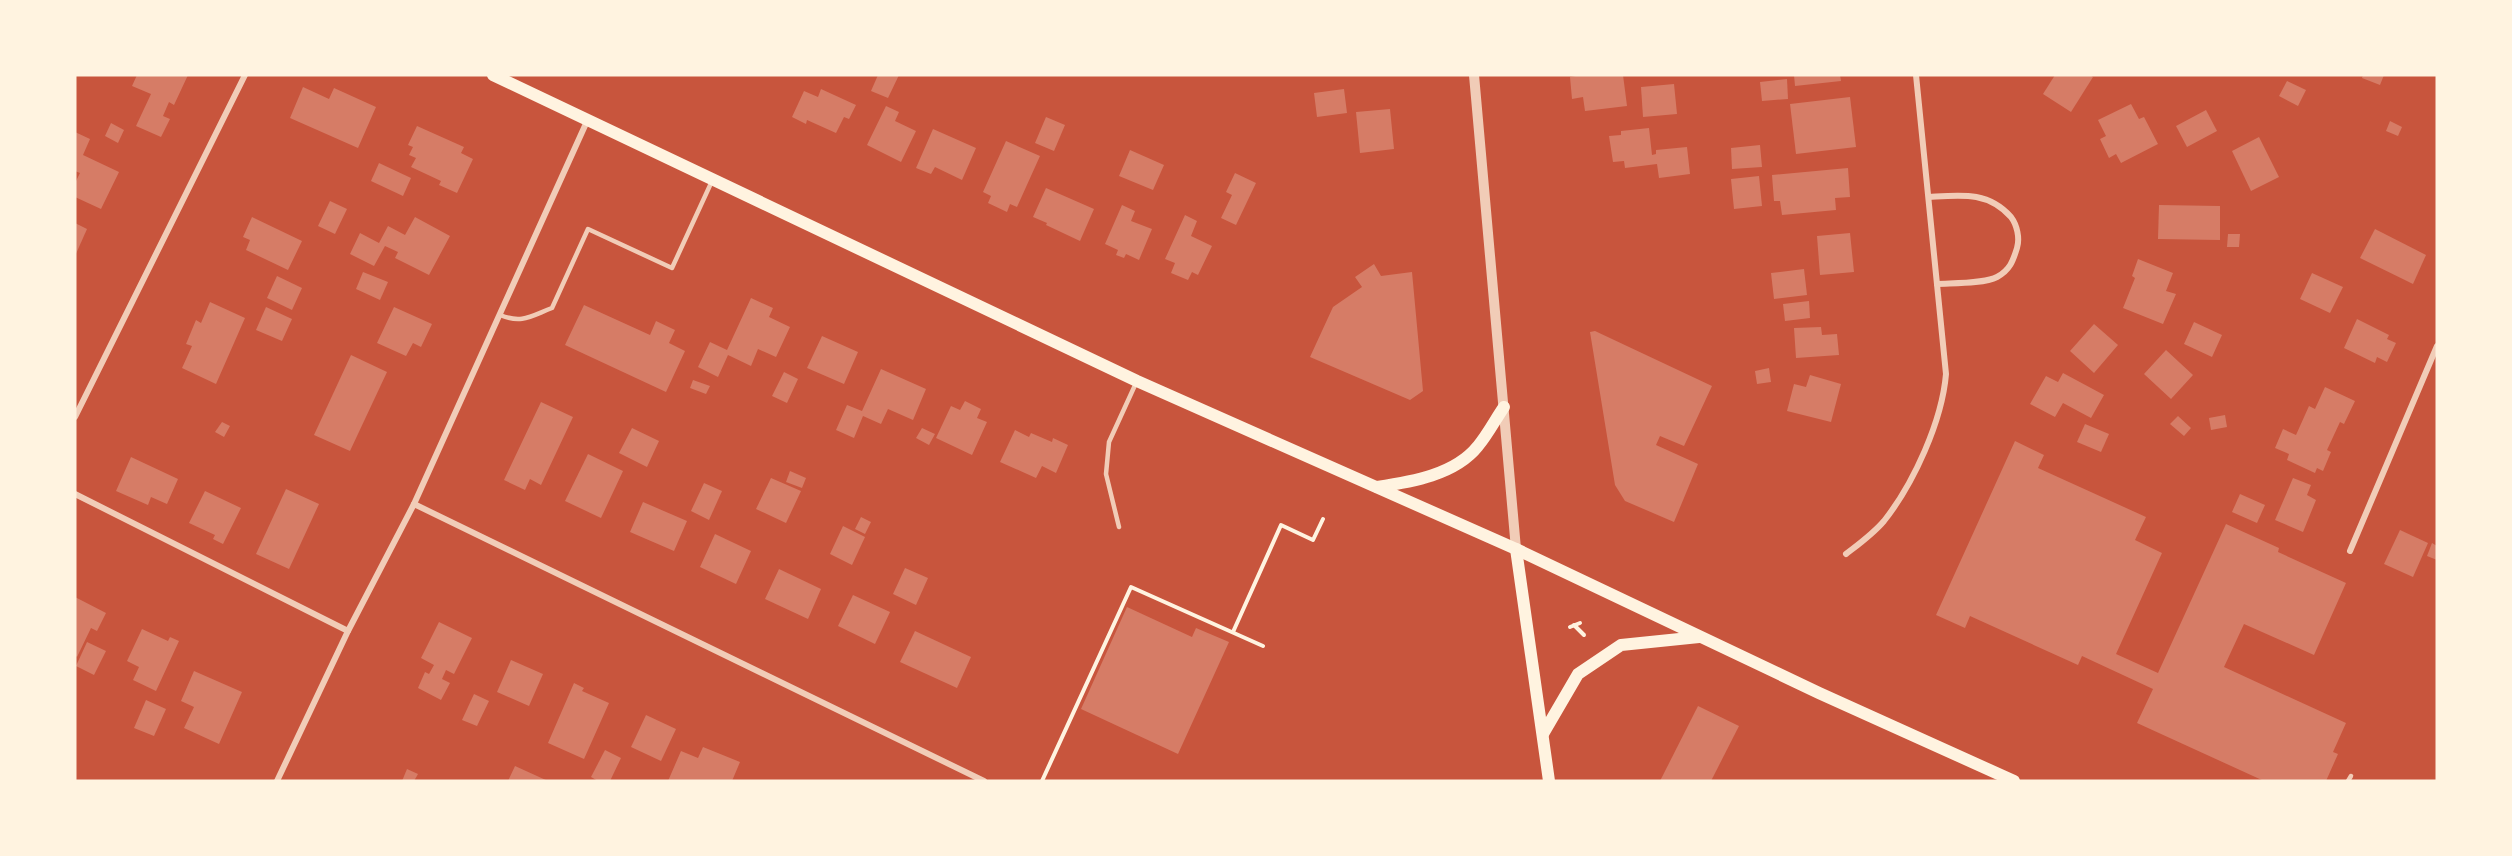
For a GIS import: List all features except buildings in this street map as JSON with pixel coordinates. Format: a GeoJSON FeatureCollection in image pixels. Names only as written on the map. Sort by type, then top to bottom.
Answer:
{"type":"FeatureCollection","features":[{"type":"Feature","properties":{"kind":"main road"},"geometry":{"type":"LineString","coordinates":[[493,75],[1137,381],[1516,549],[2014,781]]}},
{"type":"Feature","properties":{"kind":"main road"},"geometry":{"type":"LineString","coordinates":[[1377,488],[1419,480],[1450,467],[1477,448],[1504,407]]}},
{"type":"Feature","properties":{"kind":"main road"},"geometry":{"type":"LineString","coordinates":[[1516,549],[1549,781]]}},
{"type":"Feature","properties":{"kind":"main road"},"geometry":{"type":"LineString","coordinates":[[1543,734],[1578,674],[1621,645],[1701,637]]}},
{"type":"Feature","properties":{"kind":"street"},"geometry":{"type":"LineString","coordinates":[[75,417],[245,75]]}},
{"type":"Feature","properties":{"kind":"street"},"geometry":{"type":"LineString","coordinates":[[1474,75],[1516,549]]}},
{"type":"Feature","properties":{"kind":"street"},"geometry":{"type":"LineString","coordinates":[[1846,554],[1872,532],[1893,508],[1938,419],[1946,374],[1916,75]]}},
{"type":"Feature","properties":{"kind":"street"},"geometry":{"type":"LineString","coordinates":[[277,781],[348,630],[414,504],[588,119]]}},
{"type":"Feature","properties":{"kind":"street"},"geometry":{"type":"LineString","coordinates":[[1929,197],[1965,195],[2001,206],[2015,222],[2019,241],[2012,264],[1996,278],[1937,284]]}},
{"type":"Feature","properties":{"kind":"street"},"geometry":{"type":"LineString","coordinates":[[2350,551],[2437,345]]}},
{"type":"Feature","properties":{"kind":"street"},"geometry":{"type":"LineString","coordinates":[[75,494],[348,630]]}},
{"type":"Feature","properties":{"kind":"street"},"geometry":{"type":"LineString","coordinates":[[414,504],[984,781]]}},
{"type":"Feature","properties":{"kind":"lane"},"geometry":{"type":"LineString","coordinates":[[500,315],[520,321],[552,308],[588,229],[672,268],[713,178]]}},
{"type":"Feature","properties":{"kind":"lane"},"geometry":{"type":"LineString","coordinates":[[1119,527],[1106,474],[1109,442],[1137,381]]}},
{"type":"Feature","properties":{"kind":"path"},"geometry":{"type":"LineString","coordinates":[[1233,632],[1281,525],[1313,540],[1323,519]]}},
{"type":"Feature","properties":{"kind":"path"},"geometry":{"type":"LineString","coordinates":[[1042,781],[1131,587],[1263,646]]}},
{"type":"Feature","properties":{"kind":"path"},"geometry":{"type":"LineString","coordinates":[[1580,622],[1572,626],[1584,635]]}}]}
